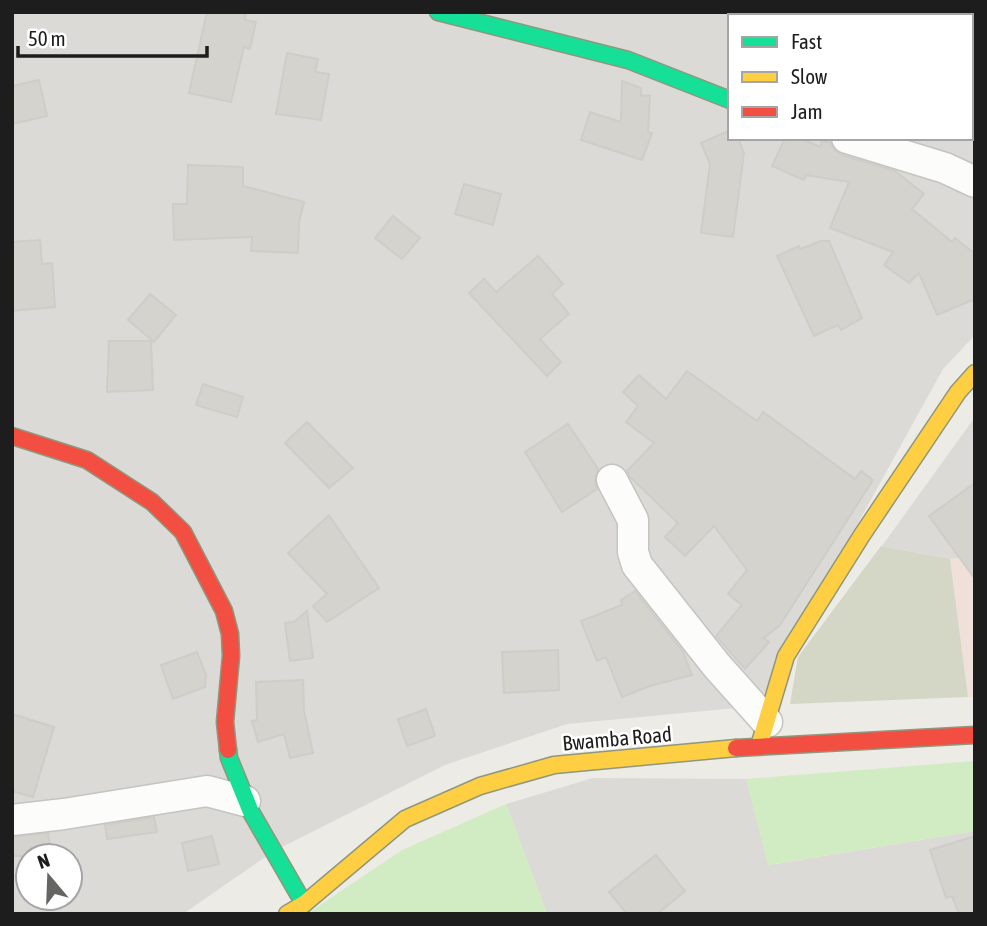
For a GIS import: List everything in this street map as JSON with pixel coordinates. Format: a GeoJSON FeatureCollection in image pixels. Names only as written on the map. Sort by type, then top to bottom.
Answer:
{"type":"FeatureCollection","features":[{"type":"Feature","properties":{"kind":"street"},"geometry":{"type":"LineString","coordinates":[[438,12],[628,60],[728,99]]}},
{"type":"Feature","properties":{"kind":"street"},"geometry":{"type":"LineString","coordinates":[[854,140],[945,168],[975,182]]}},
{"type":"Feature","properties":{"kind":"street"},"geometry":{"type":"LineString","coordinates":[[763,734],[786,656],[862,535],[958,391],[975,373]]}},
{"type":"Feature","properties":{"kind":"street"},"geometry":{"type":"LineString","coordinates":[[12,436],[87,460],[152,502],[183,532],[223,611],[230,634],[225,741],[229,758],[245,801],[304,904]]}},
{"type":"Feature","properties":{"kind":"street"},"geometry":{"type":"LineString","coordinates":[[612,480],[634,520],[633,552],[637,565],[717,666],[763,734]]}},
{"type":"Feature","properties":{"kind":"street","name":"Bwamba Road"},"geometry":{"type":"LineString","coordinates":[[287,914],[304,904],[405,819],[480,786],[554,765],[763,734],[975,735]]}},
{"type":"Feature","properties":{"kind":"street"},"geometry":{"type":"LineString","coordinates":[[12,820],[207,791],[245,801]]}},
{"type":"Feature","properties":{"kind":"shaded area"},"geometry":{"type":"Polygon","coordinates":[[[12,12],[975,12],[975,335],[943,369],[757,706],[567,724],[445,765],[274,851],[183,914],[12,914],[12,12]]]}},
{"type":"Feature","properties":{"kind":"shaded area"},"geometry":{"type":"Polygon","coordinates":[[[975,417],[975,556],[950,559],[882,546],[975,417]]]}},
{"type":"Feature","properties":{"kind":"shaded area"},"geometry":{"type":"Polygon","coordinates":[[[881,546],[950,559],[968,697],[790,704],[798,657],[881,546]]]}},
{"type":"Feature","properties":{"kind":"shaded area"},"geometry":{"type":"Polygon","coordinates":[[[975,556],[975,697],[968,697],[950,559],[975,556]]]}},
{"type":"Feature","properties":{"kind":"shaded area"},"geometry":{"type":"Polygon","coordinates":[[[593,778],[746,779],[769,865],[975,831],[975,914],[547,914],[506,804],[593,778]]]}},
{"type":"Feature","properties":{"kind":"green space"},"geometry":{"type":"Polygon","coordinates":[[[975,761],[975,831],[768,865],[746,779],[975,761]]]}},
{"type":"Feature","properties":{"kind":"green space"},"geometry":{"type":"Polygon","coordinates":[[[506,804],[547,914],[307,914],[402,850],[506,804]]]}},
{"type":"Feature","properties":{"kind":"building"},"geometry":{"type":"Polygon","coordinates":[[[207,12],[246,12],[245,20],[256,22],[250,49],[244,47],[231,102],[189,93],[207,12]]]}},
{"type":"Feature","properties":{"kind":"building"},"geometry":{"type":"Polygon","coordinates":[[[287,53],[318,59],[315,72],[329,74],[321,120],[276,114],[287,53]]]}},
{"type":"Feature","properties":{"kind":"building"},"geometry":{"type":"Polygon","coordinates":[[[39,80],[47,116],[12,124],[12,86],[39,80]]]}},
{"type":"Feature","properties":{"kind":"building"},"geometry":{"type":"Polygon","coordinates":[[[622,81],[641,88],[641,95],[650,96],[648,132],[652,133],[642,160],[581,140],[590,112],[621,122],[622,81]]]}},
{"type":"Feature","properties":{"kind":"building"},"geometry":{"type":"Polygon","coordinates":[[[728,131],[728,140],[739,140],[744,153],[733,237],[701,233],[710,164],[701,143],[728,131]]]}},
{"type":"Feature","properties":{"kind":"building"},"geometry":{"type":"Polygon","coordinates":[[[784,140],[804,140],[820,147],[822,141],[831,143],[842,155],[895,171],[924,194],[912,209],[952,242],[955,238],[975,254],[975,299],[937,315],[919,273],[909,283],[884,265],[893,252],[830,228],[849,182],[806,175],[804,180],[772,166],[784,140]]]}},
{"type":"Feature","properties":{"kind":"building"},"geometry":{"type":"Polygon","coordinates":[[[188,165],[243,167],[243,186],[304,202],[299,222],[298,253],[251,251],[252,237],[174,240],[173,204],[187,204],[188,165]]]}},
{"type":"Feature","properties":{"kind":"building"},"geometry":{"type":"Polygon","coordinates":[[[464,184],[501,194],[493,225],[455,214],[464,184]]]}},
{"type":"Feature","properties":{"kind":"building"},"geometry":{"type":"Polygon","coordinates":[[[393,216],[420,238],[402,259],[375,238],[393,216]]]}},
{"type":"Feature","properties":{"kind":"building"},"geometry":{"type":"Polygon","coordinates":[[[40,240],[42,264],[52,263],[55,307],[12,311],[12,242],[40,240]]]}},
{"type":"Feature","properties":{"kind":"building"},"geometry":{"type":"Polygon","coordinates":[[[821,241],[829,241],[862,318],[841,330],[838,325],[814,336],[777,256],[799,246],[800,249],[821,241]]]}},
{"type":"Feature","properties":{"kind":"building"},"geometry":{"type":"Polygon","coordinates":[[[538,256],[563,284],[552,294],[569,314],[540,339],[561,362],[547,376],[469,293],[484,279],[496,292],[538,256]]]}},
{"type":"Feature","properties":{"kind":"building"},"geometry":{"type":"Polygon","coordinates":[[[150,294],[176,315],[154,342],[128,320],[150,294]]]}},
{"type":"Feature","properties":{"kind":"building"},"geometry":{"type":"Polygon","coordinates":[[[109,341],[151,341],[153,390],[107,392],[109,341]]]}},
{"type":"Feature","properties":{"kind":"building"},"geometry":{"type":"Polygon","coordinates":[[[687,371],[757,421],[763,412],[855,479],[861,471],[873,480],[780,625],[764,638],[769,642],[745,669],[716,636],[742,605],[728,594],[747,570],[714,526],[685,556],[665,537],[678,523],[627,471],[654,443],[626,422],[638,406],[623,392],[639,375],[666,399],[687,371]]]}},
{"type":"Feature","properties":{"kind":"building"},"geometry":{"type":"Polygon","coordinates":[[[203,384],[243,397],[237,417],[196,405],[203,384]]]}},
{"type":"Feature","properties":{"kind":"building"},"geometry":{"type":"Polygon","coordinates":[[[307,422],[353,468],[329,488],[285,443],[307,422]]]}},
{"type":"Feature","properties":{"kind":"building"},"geometry":{"type":"Polygon","coordinates":[[[568,424],[598,469],[595,479],[597,489],[562,512],[525,452],[568,424]]]}},
{"type":"Feature","properties":{"kind":"building"},"geometry":{"type":"Polygon","coordinates":[[[975,483],[975,579],[929,516],[975,483]]]}},
{"type":"Feature","properties":{"kind":"building"},"geometry":{"type":"Polygon","coordinates":[[[329,515],[379,588],[327,622],[313,606],[327,594],[288,553],[329,515]]]}},
{"type":"Feature","properties":{"kind":"building"},"geometry":{"type":"Polygon","coordinates":[[[635,591],[683,652],[692,675],[622,697],[606,657],[597,661],[581,621],[622,605],[621,600],[635,591]]]}},
{"type":"Feature","properties":{"kind":"building"},"geometry":{"type":"Polygon","coordinates":[[[307,611],[313,658],[290,661],[285,623],[294,622],[307,611]]]}},
{"type":"Feature","properties":{"kind":"building"},"geometry":{"type":"Polygon","coordinates":[[[558,650],[559,690],[504,693],[502,652],[558,650]]]}},
{"type":"Feature","properties":{"kind":"building"},"geometry":{"type":"Polygon","coordinates":[[[197,652],[206,675],[205,687],[173,699],[161,665],[197,652]]]}},
{"type":"Feature","properties":{"kind":"building"},"geometry":{"type":"Polygon","coordinates":[[[303,680],[304,711],[313,753],[290,758],[284,734],[258,742],[252,721],[257,720],[256,682],[303,680]]]}},
{"type":"Feature","properties":{"kind":"building"},"geometry":{"type":"Polygon","coordinates":[[[426,709],[435,736],[407,746],[398,719],[426,709]]]}},
{"type":"Feature","properties":{"kind":"building"},"geometry":{"type":"Polygon","coordinates":[[[12,714],[54,727],[33,797],[12,791],[12,714]]]}},
{"type":"Feature","properties":{"kind":"building"},"geometry":{"type":"Polygon","coordinates":[[[154,817],[157,832],[107,839],[105,825],[154,817]]]}},
{"type":"Feature","properties":{"kind":"building"},"geometry":{"type":"Polygon","coordinates":[[[48,833],[50,842],[14,842],[12,856],[12,837],[48,833]]]}},
{"type":"Feature","properties":{"kind":"building"},"geometry":{"type":"Polygon","coordinates":[[[212,836],[219,864],[188,871],[182,843],[212,836]]]}},
{"type":"Feature","properties":{"kind":"building"},"geometry":{"type":"Polygon","coordinates":[[[975,836],[975,914],[959,914],[952,896],[946,898],[930,850],[975,836]]]}},
{"type":"Feature","properties":{"kind":"building"},"geometry":{"type":"Polygon","coordinates":[[[656,855],[685,891],[657,914],[627,914],[609,892],[656,855]]]}},
{"type":"Feature","properties":{"kind":"traffic: fast"},"geometry":{"type":"LineString","coordinates":[[438,12],[628,60],[728,99]]}},
{"type":"Feature","properties":{"kind":"traffic: fast"},"geometry":{"type":"LineString","coordinates":[[228,750],[251,812],[304,904]]}},
{"type":"Feature","properties":{"kind":"traffic: slow"},"geometry":{"type":"LineString","coordinates":[[759,746],[786,656],[862,535],[958,392],[975,373]]}},
{"type":"Feature","properties":{"kind":"traffic: slow"},"geometry":{"type":"LineString","coordinates":[[287,914],[304,904],[405,819],[480,786],[554,765],[736,748]]}},
{"type":"Feature","properties":{"kind":"traffic: jam"},"geometry":{"type":"LineString","coordinates":[[12,436],[87,460],[152,502],[183,532],[224,611],[230,634],[231,656],[225,722],[228,750]]}},
{"type":"Feature","properties":{"kind":"traffic: jam"},"geometry":{"type":"LineString","coordinates":[[736,748],[975,735]]}}]}
